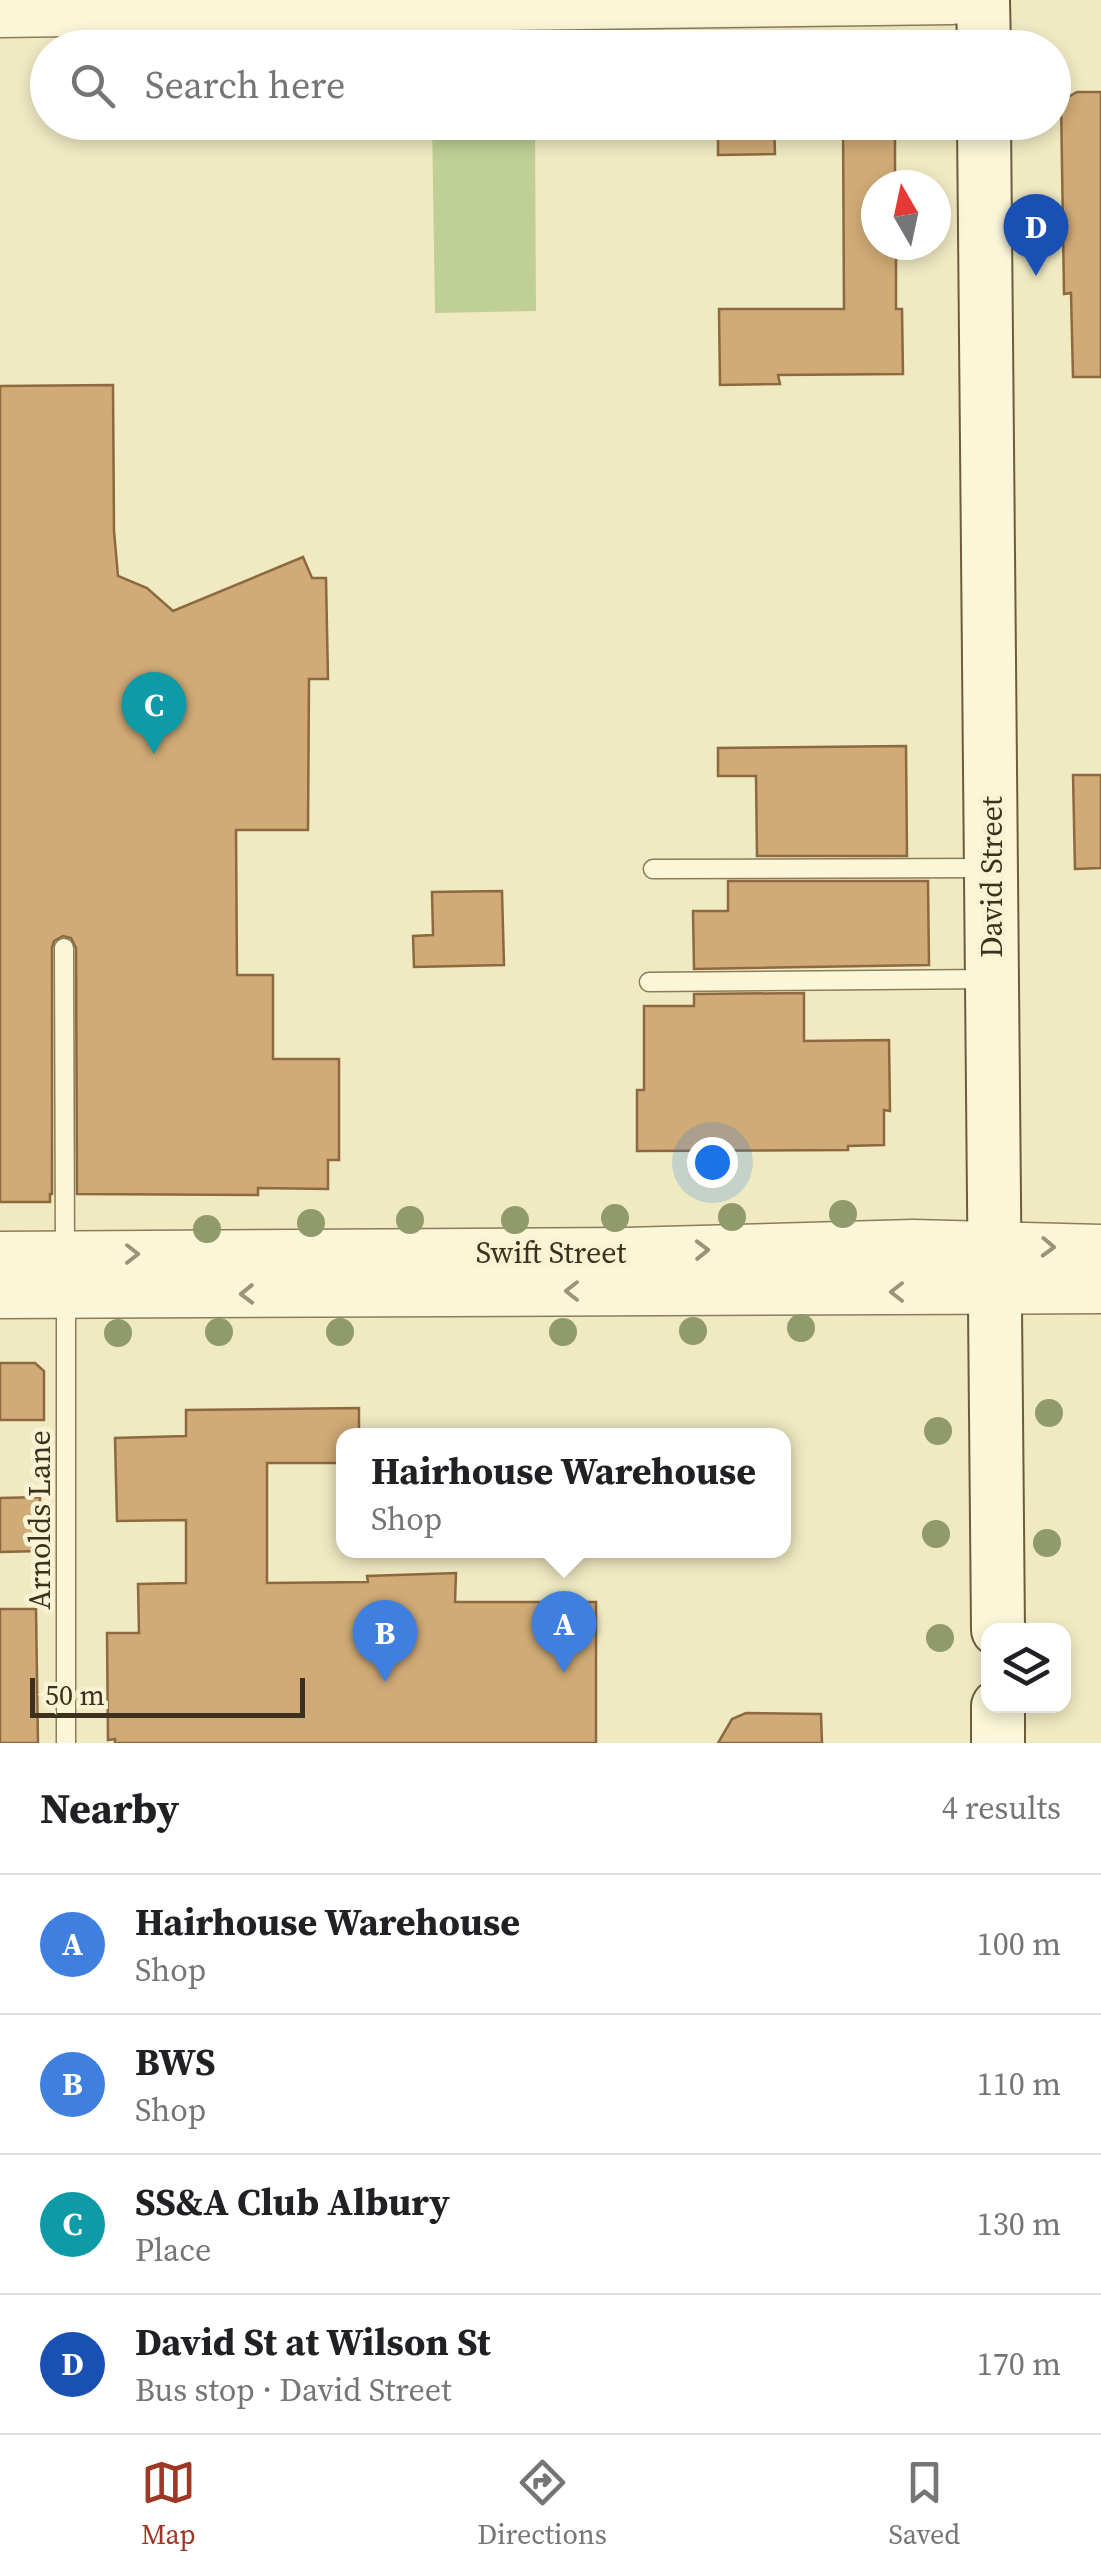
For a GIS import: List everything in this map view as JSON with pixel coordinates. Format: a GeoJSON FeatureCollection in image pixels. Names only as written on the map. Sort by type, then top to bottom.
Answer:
{"type":"FeatureCollection","features":[{"type":"Feature","properties":{"kind":"main road"},"geometry":{"type":"LineString","coordinates":[[983,0],[984,30]]}},
{"type":"Feature","properties":{"kind":"main road","name":"David Street"},"geometry":{"type":"LineString","coordinates":[[984,140],[998,1623]]}},
{"type":"Feature","properties":{"kind":"main road"},"geometry":{"type":"LineString","coordinates":[[998,1713],[998,1743]]}},
{"type":"Feature","properties":{"kind":"street"},"geometry":{"type":"LineString","coordinates":[[0,13],[952,0]]}},
{"type":"Feature","properties":{"kind":"street","name":"Swift Street"},"geometry":{"type":"LineString","coordinates":[[0,1294],[66,1275],[994,1268],[1101,1249]]}},
{"type":"Feature","properties":{"kind":"street","name":"Swift Street"},"geometry":{"type":"LineString","coordinates":[[0,1256],[66,1275]]}},
{"type":"Feature","properties":{"kind":"street","name":"Swift Street"},"geometry":{"type":"LineString","coordinates":[[994,1268],[1101,1289]]}},
{"type":"Feature","properties":{"kind":"lane"},"geometry":{"type":"LineString","coordinates":[[652,868],[991,868]]}},
{"type":"Feature","properties":{"kind":"lane","name":"Arnolds Lane"},"geometry":{"type":"LineString","coordinates":[[64,948],[66,1743]]}},
{"type":"Feature","properties":{"kind":"lane"},"geometry":{"type":"LineString","coordinates":[[649,982],[992,979]]}},
{"type":"Feature","properties":{"kind":"green space"},"geometry":{"type":"Polygon","coordinates":[[[432,140],[535,140],[536,311],[435,313],[432,140]]]}},
{"type":"Feature","properties":{"kind":"building"},"geometry":{"type":"Polygon","coordinates":[[[1101,92],[1101,377],[1073,377],[1071,293],[1064,294],[1062,140],[1071,140],[1071,95],[1101,92]]]}},
{"type":"Feature","properties":{"kind":"building"},"geometry":{"type":"Polygon","coordinates":[[[718,140],[775,140],[775,154],[718,155],[718,140]]]}},
{"type":"Feature","properties":{"kind":"building"},"geometry":{"type":"Polygon","coordinates":[[[843,140],[895,140],[895,170],[861,170],[861,260],[896,260],[896,309],[902,309],[903,374],[778,375],[780,384],[720,385],[719,309],[844,309],[843,140]]]}},
{"type":"Feature","properties":{"kind":"building"},"geometry":{"type":"Polygon","coordinates":[[[113,385],[118,576],[147,588],[173,611],[303,557],[312,578],[326,578],[328,679],[309,679],[308,830],[236,830],[237,975],[273,975],[273,1059],[339,1059],[339,1160],[328,1160],[328,1189],[258,1188],[258,1195],[77,1194],[76,948],[71,938],[63,936],[54,941],[52,948],[52,1194],[50,1202],[0,1202],[0,386],[113,385]]]}},
{"type":"Feature","properties":{"kind":"building"},"geometry":{"type":"Polygon","coordinates":[[[906,746],[907,856],[757,856],[756,776],[718,776],[718,748],[906,746]]]}},
{"type":"Feature","properties":{"kind":"building"},"geometry":{"type":"Polygon","coordinates":[[[1073,775],[1101,775],[1101,868],[1075,869],[1073,775]]]}},
{"type":"Feature","properties":{"kind":"building"},"geometry":{"type":"Polygon","coordinates":[[[728,881],[928,881],[929,965],[694,969],[693,911],[728,911],[728,881]]]}},
{"type":"Feature","properties":{"kind":"building"},"geometry":{"type":"Polygon","coordinates":[[[502,891],[504,965],[414,967],[413,936],[433,935],[432,892],[502,891]]]}},
{"type":"Feature","properties":{"kind":"building"},"geometry":{"type":"Polygon","coordinates":[[[804,993],[804,1041],[889,1040],[890,1111],[884,1110],[884,1145],[848,1146],[848,1150],[637,1151],[637,1090],[644,1090],[644,1006],[694,1006],[694,994],[804,993]]]}},
{"type":"Feature","properties":{"kind":"building"},"geometry":{"type":"Polygon","coordinates":[[[0,1363],[35,1363],[44,1371],[44,1420],[0,1420],[0,1363]]]}},
{"type":"Feature","properties":{"kind":"building"},"geometry":{"type":"Polygon","coordinates":[[[359,1408],[359,1428],[336,1428],[336,1463],[267,1463],[267,1583],[368,1582],[367,1576],[456,1573],[455,1602],[596,1602],[596,1743],[108,1740],[107,1633],[139,1633],[138,1584],[186,1583],[186,1520],[117,1521],[115,1438],[186,1436],[186,1410],[359,1408]]]}},
{"type":"Feature","properties":{"kind":"building"},"geometry":{"type":"Polygon","coordinates":[[[40,1497],[40,1551],[0,1552],[0,1498],[40,1497]]]}},
{"type":"Feature","properties":{"kind":"building"},"geometry":{"type":"Polygon","coordinates":[[[0,1609],[36,1609],[38,1743],[0,1743],[0,1609]]]}},
{"type":"Feature","properties":{"kind":"building"},"geometry":{"type":"Polygon","coordinates":[[[746,1713],[821,1714],[822,1743],[718,1743],[732,1719],[746,1713]]]}},
{"type":"Feature","properties":{"kind":"place","name":"David St at Wilson St"},"geometry":{"type":"Point","coordinates":[1036,276]}},
{"type":"Feature","properties":{"kind":"place","name":"SS&A Club Albury"},"geometry":{"type":"Point","coordinates":[154,754]}},
{"type":"Feature","properties":{"kind":"place","name":"Hairhouse Warehouse"},"geometry":{"type":"Point","coordinates":[564,1673]}},
{"type":"Feature","properties":{"kind":"place","name":"BWS"},"geometry":{"type":"Point","coordinates":[385,1682]}}]}
